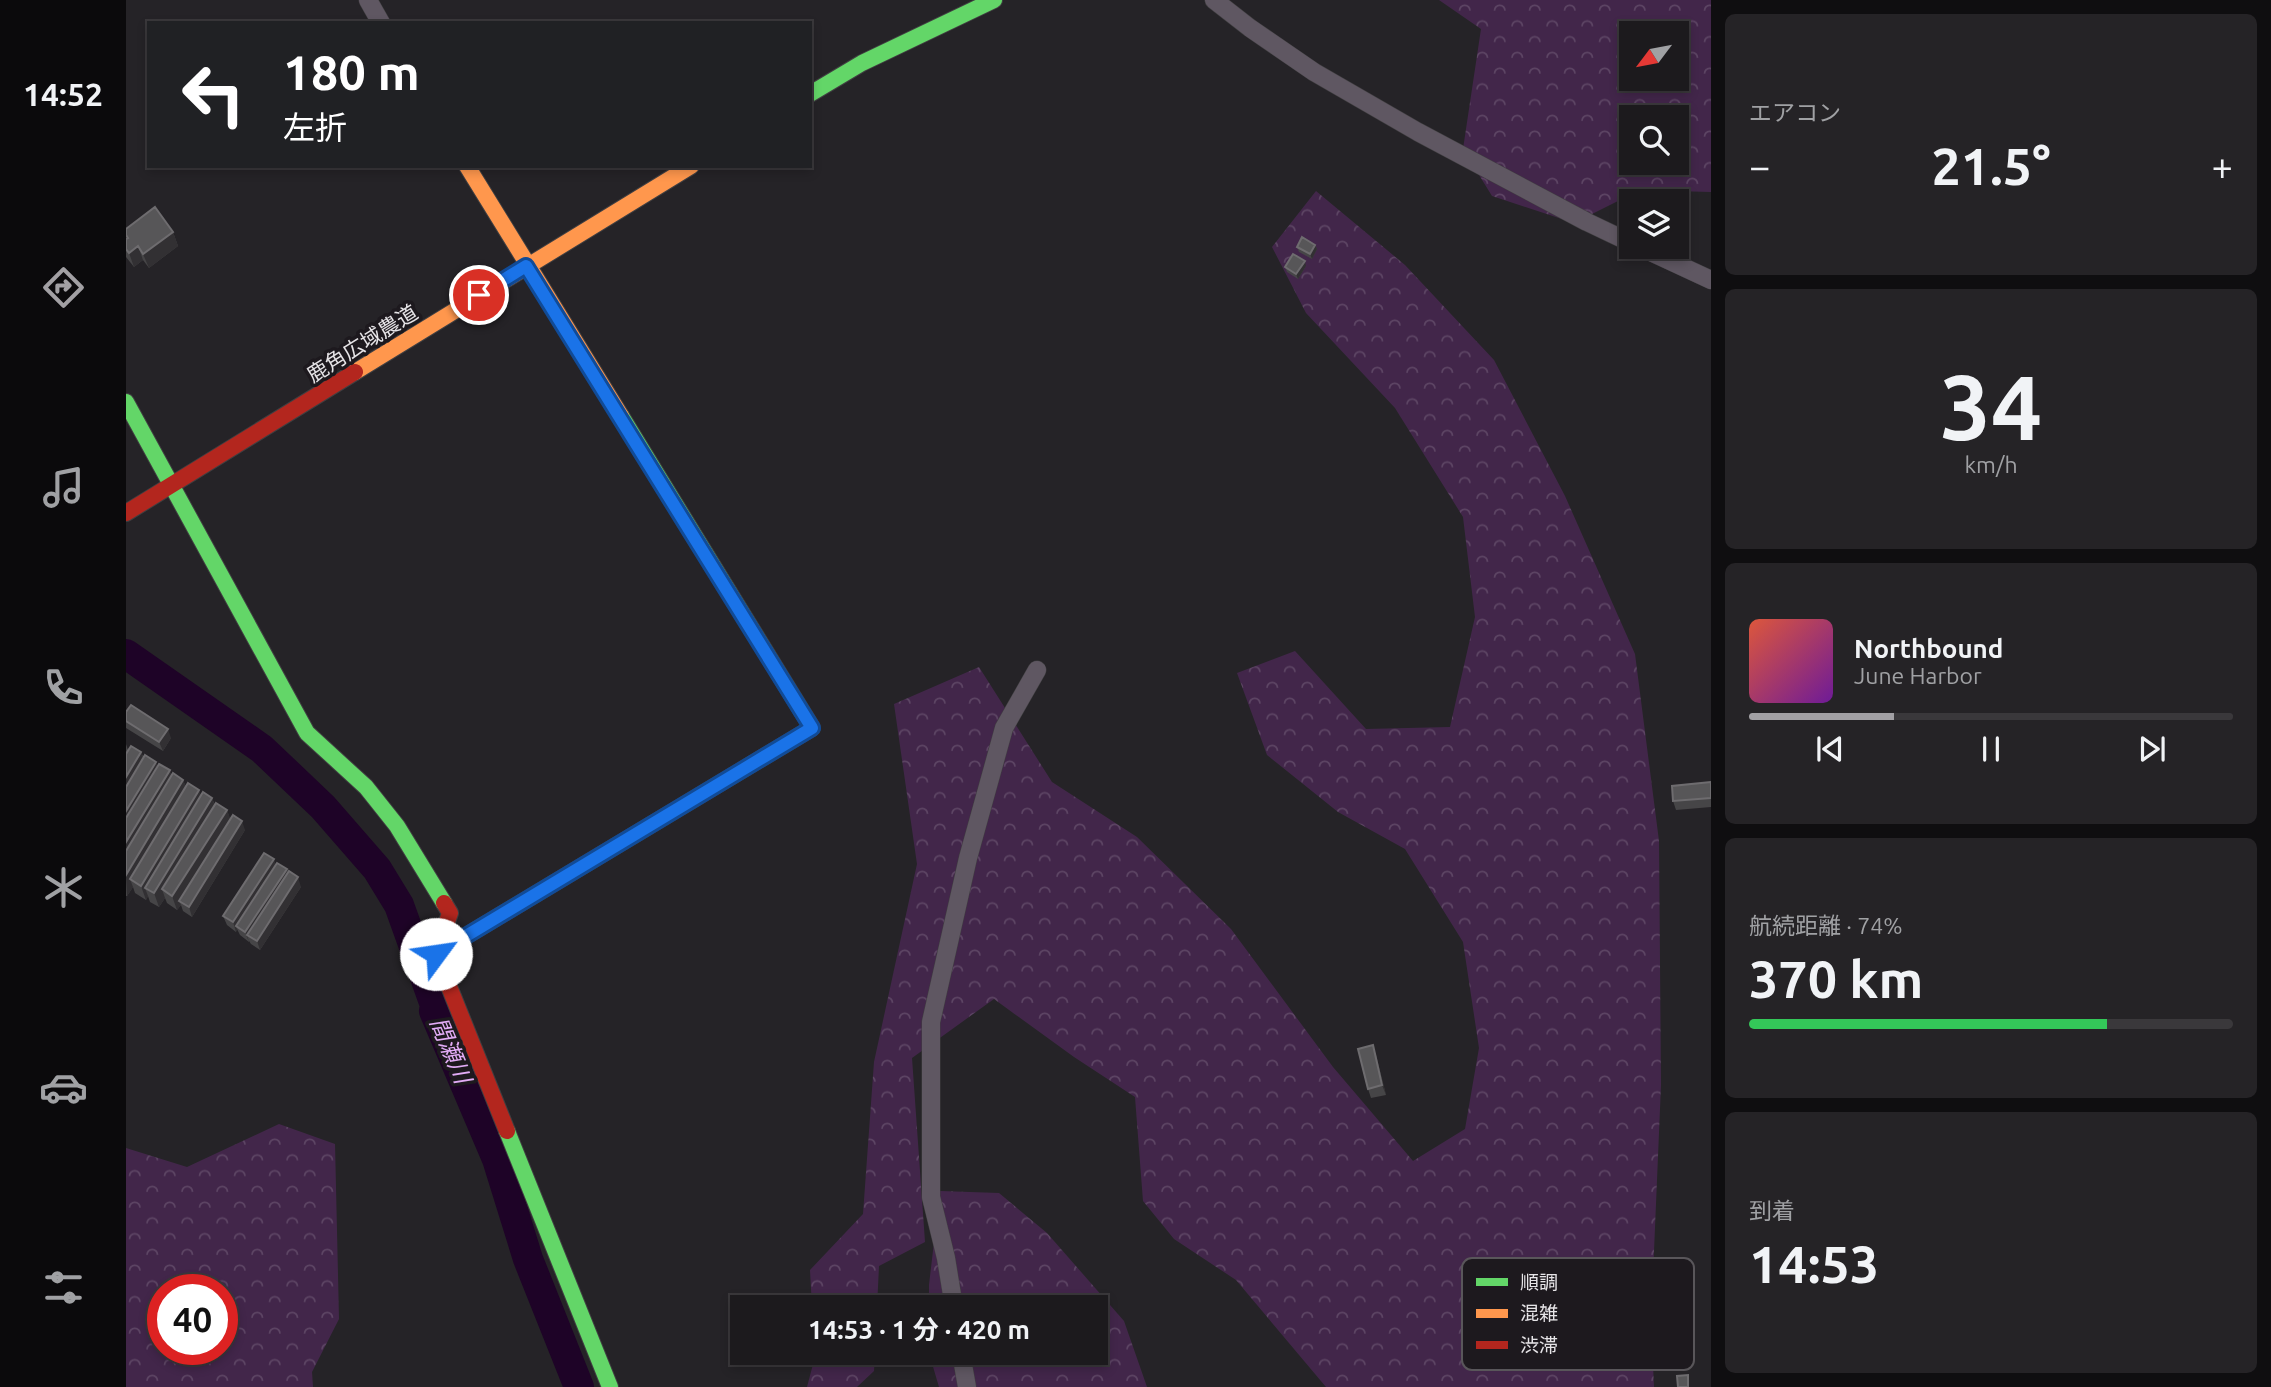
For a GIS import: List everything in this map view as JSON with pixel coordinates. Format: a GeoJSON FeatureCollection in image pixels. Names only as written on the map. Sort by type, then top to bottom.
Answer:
{"type":"FeatureCollection","features":[{"type":"Feature","properties":{"kind":"street"},"geometry":{"type":"LineString","coordinates":[[368,0],[380,21]]}},
{"type":"Feature","properties":{"kind":"street"},"geometry":{"type":"LineString","coordinates":[[812,93],[862,63],[994,0]]}},
{"type":"Feature","properties":{"kind":"street"},"geometry":{"type":"LineString","coordinates":[[1214,0],[1314,72],[1418,131],[1619,237]]}},
{"type":"Feature","properties":{"kind":"street"},"geometry":{"type":"LineString","coordinates":[[436,954],[812,728],[468,168]]}},
{"type":"Feature","properties":{"kind":"street","name":"鹿角広域農道"},"geometry":{"type":"LineString","coordinates":[[126,513],[688,168]]}},
{"type":"Feature","properties":{"kind":"street"},"geometry":{"type":"LineString","coordinates":[[1666,259],[1711,280]]}},
{"type":"Feature","properties":{"kind":"street"},"geometry":{"type":"LineString","coordinates":[[126,402],[307,733],[366,787],[397,826],[450,913],[436,954],[610,1387]]}},
{"type":"Feature","properties":{"kind":"street"},"geometry":{"type":"LineString","coordinates":[[952,1295],[931,1197],[931,1022],[968,858],[1004,727],[1038,670]]}},
{"type":"Feature","properties":{"kind":"street"},"geometry":{"type":"LineString","coordinates":[[963,1365],[967,1387]]}},
{"type":"Feature","properties":{"kind":"green space"},"geometry":{"type":"Polygon","coordinates":[[[1439,0],[1711,0],[1711,192],[1689,191],[1689,189],[1619,189],[1619,200],[1574,223],[1492,196],[1463,149],[1481,29],[1439,0]]]}},
{"type":"Feature","properties":{"kind":"green space"},"geometry":{"type":"Polygon","coordinates":[[[1316,191],[1405,265],[1494,360],[1565,496],[1635,654],[1659,841],[1661,1085],[1654,1258],[1462,1258],[1462,1370],[1653,1370],[1654,1387],[1326,1387],[1236,1280],[1174,1239],[1143,1201],[1135,1097],[994,999],[912,1058],[925,1242],[879,1266],[878,1295],[811,1295],[810,1270],[863,1214],[874,1062],[917,864],[894,704],[979,667],[1052,782],[1137,837],[1231,929],[1333,1067],[1413,1161],[1465,1129],[1479,1048],[1463,942],[1405,849],[1338,812],[1267,755],[1237,673],[1295,651],[1366,729],[1450,727],[1475,617],[1463,517],[1395,408],[1306,313],[1272,247],[1316,191]]]}},
{"type":"Feature","properties":{"kind":"green space"},"geometry":{"type":"Polygon","coordinates":[[[279,1124],[335,1144],[339,1319],[312,1372],[313,1387],[126,1387],[126,1148],[187,1167],[279,1124]]]}},
{"type":"Feature","properties":{"kind":"green space"},"geometry":{"type":"Polygon","coordinates":[[[940,1191],[999,1193],[1047,1233],[1101,1295],[929,1295],[940,1191]]]}},
{"type":"Feature","properties":{"kind":"green space"},"geometry":{"type":"Polygon","coordinates":[[[1108,1303],[1124,1321],[1147,1387],[939,1387],[933,1365],[1108,1365],[1108,1303]]]}},
{"type":"Feature","properties":{"kind":"green space"},"geometry":{"type":"Polygon","coordinates":[[[813,1365],[874,1365],[874,1371],[857,1387],[807,1387],[813,1365]]]}},
{"type":"Feature","properties":{"kind":"building"},"geometry":{"type":"Polygon","coordinates":[[[155,207],[173,232],[143,254],[138,246],[129,253],[126,249],[126,229],[155,207]]]}},
{"type":"Feature","properties":{"kind":"building"},"geometry":{"type":"Polygon","coordinates":[[[1302,237],[1315,245],[1310,254],[1297,247],[1302,237]]]}},
{"type":"Feature","properties":{"kind":"building"},"geometry":{"type":"Polygon","coordinates":[[[1293,254],[1305,261],[1296,274],[1285,267],[1293,254]]]}},
{"type":"Feature","properties":{"kind":"building"},"geometry":{"type":"Polygon","coordinates":[[[131,705],[168,729],[159,742],[126,721],[126,712],[131,705]]]}},
{"type":"Feature","properties":{"kind":"building"},"geometry":{"type":"Polygon","coordinates":[[[131,746],[141,752],[126,777],[126,754],[131,746]]]}},
{"type":"Feature","properties":{"kind":"building"},"geometry":{"type":"Polygon","coordinates":[[[145,755],[156,762],[126,811],[126,787],[145,755]]]}},
{"type":"Feature","properties":{"kind":"building"},"geometry":{"type":"Polygon","coordinates":[[[159,764],[170,770],[126,842],[126,818],[159,764]]]}},
{"type":"Feature","properties":{"kind":"building"},"geometry":{"type":"Polygon","coordinates":[[[173,773],[183,780],[126,875],[126,851],[173,773]]]}},
{"type":"Feature","properties":{"kind":"building"},"geometry":{"type":"Polygon","coordinates":[[[1711,782],[1711,798],[1673,801],[1672,786],[1711,782]]]}},
{"type":"Feature","properties":{"kind":"building"},"geometry":{"type":"Polygon","coordinates":[[[188,783],[199,790],[141,886],[130,879],[188,783]]]}},
{"type":"Feature","properties":{"kind":"building"},"geometry":{"type":"Polygon","coordinates":[[[203,792],[212,798],[154,893],[145,888],[203,792]]]}},
{"type":"Feature","properties":{"kind":"building"},"geometry":{"type":"Polygon","coordinates":[[[216,803],[227,810],[172,896],[162,889],[216,803]]]}},
{"type":"Feature","properties":{"kind":"building"},"geometry":{"type":"Polygon","coordinates":[[[233,815],[242,821],[189,907],[179,901],[233,815]]]}},
{"type":"Feature","properties":{"kind":"building"},"geometry":{"type":"Polygon","coordinates":[[[264,853],[274,859],[233,922],[223,916],[264,853]]]}},
{"type":"Feature","properties":{"kind":"building"},"geometry":{"type":"Polygon","coordinates":[[[277,863],[287,869],[245,932],[236,926],[277,863]]]}},
{"type":"Feature","properties":{"kind":"building"},"geometry":{"type":"Polygon","coordinates":[[[289,871],[298,877],[257,941],[247,935],[289,871]]]}},
{"type":"Feature","properties":{"kind":"building"},"geometry":{"type":"Polygon","coordinates":[[[1373,1045],[1382,1085],[1368,1089],[1358,1049],[1373,1045]]]}},
{"type":"Feature","properties":{"kind":"building"},"geometry":{"type":"Polygon","coordinates":[[[1688,1375],[1688,1387],[1678,1387],[1677,1376],[1688,1375]]]}},
{"type":"Feature","properties":{"kind":"waterway","name":"間瀬川"},"geometry":{"type":"LineString","coordinates":[[126,654],[262,749],[323,807],[377,869],[399,905],[436,1008],[434,1011],[497,1159],[528,1259],[579,1387]]}},
{"type":"Feature","properties":{"kind":"traffic: fast"},"geometry":{"type":"LineString","coordinates":[[812,93],[862,63],[994,0]]}},
{"type":"Feature","properties":{"kind":"traffic: fast"},"geometry":{"type":"LineString","coordinates":[[126,402],[307,733],[366,787],[397,826],[444,903]]}},
{"type":"Feature","properties":{"kind":"traffic: fast"},"geometry":{"type":"LineString","coordinates":[[621,416],[811,726]]}},
{"type":"Feature","properties":{"kind":"traffic: fast"},"geometry":{"type":"LineString","coordinates":[[507,1131],[610,1387]]}},
{"type":"Feature","properties":{"kind":"traffic: slow"},"geometry":{"type":"LineString","coordinates":[[468,168],[621,416]]}},
{"type":"Feature","properties":{"kind":"traffic: slow"},"geometry":{"type":"LineString","coordinates":[[355,372],[688,168]]}},
{"type":"Feature","properties":{"kind":"traffic: slow"},"geometry":{"type":"LineString","coordinates":[[436,954],[812,728],[811,726]]}},
{"type":"Feature","properties":{"kind":"traffic: jam"},"geometry":{"type":"LineString","coordinates":[[126,513],[355,372]]}},
{"type":"Feature","properties":{"kind":"traffic: jam"},"geometry":{"type":"LineString","coordinates":[[444,903],[450,913],[436,954],[507,1131]]}},
{"type":"Feature","properties":{"kind":"route"},"geometry":{"type":"LineString","coordinates":[[436,954],[812,728],[526,266],[479,295]]}}]}
